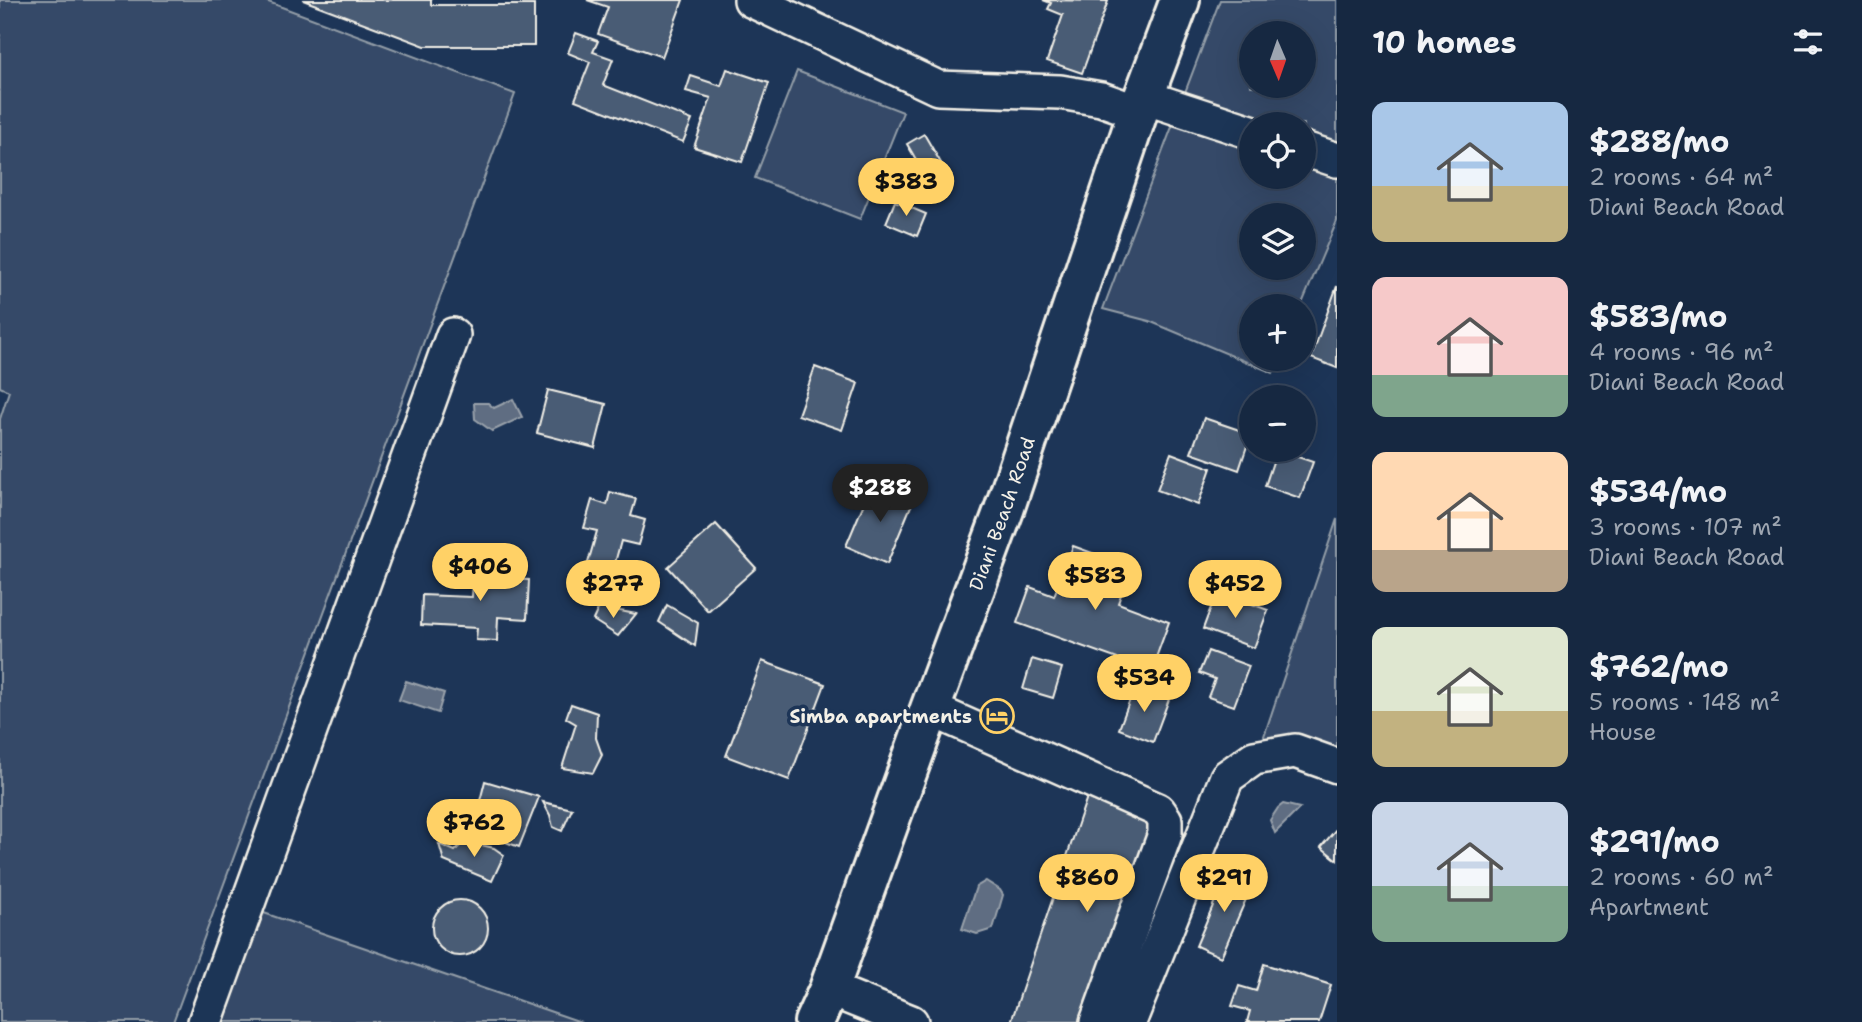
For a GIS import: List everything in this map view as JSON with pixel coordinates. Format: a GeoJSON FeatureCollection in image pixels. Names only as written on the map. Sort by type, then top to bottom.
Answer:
{"type":"FeatureCollection","features":[{"type":"Feature","properties":{"kind":"main road","name":"Diani Beach Road"},"geometry":{"type":"LineString","coordinates":[[822,1005],[1004,510],[1141,104],[1180,0]]}},
{"type":"Feature","properties":{"kind":"street"},"geometry":{"type":"LineString","coordinates":[[762,2],[938,88],[1060,92],[1141,104],[1239,129]]}},
{"type":"Feature","properties":{"kind":"street"},"geometry":{"type":"LineString","coordinates":[[1316,153],[1337,160]]}},
{"type":"Feature","properties":{"kind":"street"},"geometry":{"type":"LineString","coordinates":[[205,1022],[453,335]]}},
{"type":"Feature","properties":{"kind":"street"},"geometry":{"type":"LineString","coordinates":[[930,709],[1158,810],[1165,820],[1165,834],[1097,1022]]}},
{"type":"Feature","properties":{"kind":"street"},"geometry":{"type":"LineString","coordinates":[[1129,1022],[1227,777],[1254,758],[1295,751],[1337,766]]}},
{"type":"Feature","properties":{"kind":"street"},"geometry":{"type":"LineString","coordinates":[[822,1005],[911,1022]]}},
{"type":"Feature","properties":{"kind":"shaded area"},"geometry":{"type":"Polygon","coordinates":[[[0,0],[263,0],[515,94],[173,1022],[0,1022],[0,419],[9,391],[0,387],[0,0]]]}},
{"type":"Feature","properties":{"kind":"shaded area"},"geometry":{"type":"Polygon","coordinates":[[[1220,0],[1337,0],[1337,221],[1316,271],[1316,203],[1239,203],[1239,280],[1312,280],[1306,294],[1239,294],[1239,359],[1149,321],[1103,309],[1220,0]]]}},
{"type":"Feature","properties":{"kind":"shaded area"},"geometry":{"type":"Polygon","coordinates":[[[797,71],[903,112],[860,219],[755,178],[797,71]]]}},
{"type":"Feature","properties":{"kind":"shaded area"},"geometry":{"type":"Polygon","coordinates":[[[513,399],[522,417],[492,431],[475,419],[474,403],[488,403],[494,408],[513,399]]]}},
{"type":"Feature","properties":{"kind":"shaded area"},"geometry":{"type":"Polygon","coordinates":[[[1337,519],[1337,767],[1262,742],[1337,519]]]}},
{"type":"Feature","properties":{"kind":"shaded area"},"geometry":{"type":"Polygon","coordinates":[[[406,681],[444,693],[438,713],[399,700],[406,681]]]}},
{"type":"Feature","properties":{"kind":"shaded area"},"geometry":{"type":"Polygon","coordinates":[[[1283,804],[1300,808],[1275,833],[1270,820],[1283,804]]]}},
{"type":"Feature","properties":{"kind":"shaded area"},"geometry":{"type":"Polygon","coordinates":[[[986,881],[1003,895],[993,929],[977,934],[962,929],[976,887],[986,881]]]}},
{"type":"Feature","properties":{"kind":"shaded area"},"geometry":{"type":"Polygon","coordinates":[[[261,912],[581,1022],[221,1022],[261,912]]]}},
{"type":"Feature","properties":{"kind":"building"},"geometry":{"type":"Polygon","coordinates":[[[303,0],[431,0],[431,5],[534,5],[534,46],[425,46],[303,0]]]}},
{"type":"Feature","properties":{"kind":"building"},"geometry":{"type":"Polygon","coordinates":[[[587,0],[683,0],[662,57],[598,34],[608,7],[587,0]]]}},
{"type":"Feature","properties":{"kind":"building"},"geometry":{"type":"Polygon","coordinates":[[[1043,0],[1108,1],[1082,73],[1047,61],[1063,15],[1048,9],[1051,3],[1043,0]]]}},
{"type":"Feature","properties":{"kind":"building"},"geometry":{"type":"Polygon","coordinates":[[[576,33],[598,41],[593,52],[613,59],[603,85],[692,120],[683,142],[575,100],[590,62],[568,53],[576,33]]]}},
{"type":"Feature","properties":{"kind":"building"},"geometry":{"type":"Polygon","coordinates":[[[727,69],[769,83],[742,162],[694,147],[711,98],[686,91],[691,76],[721,86],[727,69]]]}},
{"type":"Feature","properties":{"kind":"building"},"geometry":{"type":"Polygon","coordinates":[[[924,134],[945,170],[928,180],[907,144],[924,134]]]}},
{"type":"Feature","properties":{"kind":"building"},"geometry":{"type":"Polygon","coordinates":[[[895,201],[926,214],[917,236],[886,223],[895,201]]]}},
{"type":"Feature","properties":{"kind":"building"},"geometry":{"type":"Polygon","coordinates":[[[1337,286],[1337,368],[1316,360],[1316,344],[1337,286]]]}},
{"type":"Feature","properties":{"kind":"building"},"geometry":{"type":"Polygon","coordinates":[[[815,367],[858,383],[842,430],[798,415],[815,367]]]}},
{"type":"Feature","properties":{"kind":"building"},"geometry":{"type":"Polygon","coordinates":[[[548,390],[606,404],[595,448],[537,433],[548,390]]]}},
{"type":"Feature","properties":{"kind":"building"},"geometry":{"type":"Polygon","coordinates":[[[1204,418],[1239,430],[1239,462],[1242,462],[1239,470],[1191,453],[1204,418]]]}},
{"type":"Feature","properties":{"kind":"building"},"geometry":{"type":"Polygon","coordinates":[[[1171,453],[1211,468],[1198,505],[1157,490],[1171,453]]]}},
{"type":"Feature","properties":{"kind":"building"},"geometry":{"type":"Polygon","coordinates":[[[1273,462],[1313,462],[1300,498],[1265,486],[1273,462]]]}},
{"type":"Feature","properties":{"kind":"building"},"geometry":{"type":"Polygon","coordinates":[[[872,484],[913,501],[887,564],[846,546],[872,484]]]}},
{"type":"Feature","properties":{"kind":"building"},"geometry":{"type":"Polygon","coordinates":[[[610,492],[636,499],[631,516],[645,520],[638,545],[621,541],[611,577],[586,570],[597,531],[584,528],[592,500],[607,505],[610,492]]]}},
{"type":"Feature","properties":{"kind":"building"},"geometry":{"type":"Polygon","coordinates":[[[716,524],[756,568],[708,611],[668,567],[716,524]]]}},
{"type":"Feature","properties":{"kind":"building"},"geometry":{"type":"Polygon","coordinates":[[[1073,546],[1131,567],[1118,603],[1169,622],[1151,671],[1017,623],[1030,587],[1054,596],[1073,546]]]}},
{"type":"Feature","properties":{"kind":"building"},"geometry":{"type":"Polygon","coordinates":[[[474,562],[510,564],[509,579],[529,580],[527,619],[498,617],[497,641],[476,640],[477,628],[421,625],[422,595],[472,597],[474,562]]]}},
{"type":"Feature","properties":{"kind":"building"},"geometry":{"type":"Polygon","coordinates":[[[1217,591],[1268,610],[1254,648],[1203,629],[1217,591]]]}},
{"type":"Feature","properties":{"kind":"building"},"geometry":{"type":"Polygon","coordinates":[[[667,605],[698,623],[695,646],[659,622],[667,605]]]}},
{"type":"Feature","properties":{"kind":"building"},"geometry":{"type":"Polygon","coordinates":[[[599,607],[636,614],[618,636],[593,620],[599,607]]]}},
{"type":"Feature","properties":{"kind":"building"},"geometry":{"type":"Polygon","coordinates":[[[1208,651],[1249,666],[1234,706],[1208,697],[1215,679],[1199,673],[1208,651]]]}},
{"type":"Feature","properties":{"kind":"building"},"geometry":{"type":"Polygon","coordinates":[[[1032,659],[1062,668],[1053,698],[1023,689],[1032,659]]]}},
{"type":"Feature","properties":{"kind":"building"},"geometry":{"type":"Polygon","coordinates":[[[762,661],[825,684],[789,780],[726,756],[762,661]]]}},
{"type":"Feature","properties":{"kind":"building"},"geometry":{"type":"Polygon","coordinates":[[[1135,686],[1169,699],[1153,742],[1119,729],[1135,686]]]}},
{"type":"Feature","properties":{"kind":"building"},"geometry":{"type":"Polygon","coordinates":[[[571,704],[597,713],[596,738],[602,755],[593,773],[562,768],[576,724],[566,718],[571,704]]]}},
{"type":"Feature","properties":{"kind":"building"},"geometry":{"type":"Polygon","coordinates":[[[485,781],[539,797],[519,847],[495,838],[498,815],[478,809],[485,781]]]}},
{"type":"Feature","properties":{"kind":"building"},"geometry":{"type":"Polygon","coordinates":[[[1088,794],[1161,822],[1088,1022],[1011,1022],[1088,794]]]}},
{"type":"Feature","properties":{"kind":"building"},"geometry":{"type":"Polygon","coordinates":[[[543,802],[572,809],[562,831],[553,827],[543,802]]]}},
{"type":"Feature","properties":{"kind":"building"},"geometry":{"type":"Polygon","coordinates":[[[1337,828],[1337,860],[1321,847],[1337,828]]]}},
{"type":"Feature","properties":{"kind":"building"},"geometry":{"type":"Polygon","coordinates":[[[464,841],[494,848],[504,855],[492,881],[444,861],[439,844],[455,851],[464,841]]]}},
{"type":"Feature","properties":{"kind":"building"},"geometry":{"type":"Polygon","coordinates":[[[1227,872],[1253,883],[1221,957],[1196,946],[1227,872]]]}},
{"type":"Feature","properties":{"kind":"building"},"geometry":{"type":"Polygon","coordinates":[[[455,900],[465,900],[480,908],[486,917],[486,939],[480,948],[465,956],[455,956],[437,944],[432,933],[432,923],[444,905],[455,900]]]}},
{"type":"Feature","properties":{"kind":"building"},"geometry":{"type":"Polygon","coordinates":[[[1264,964],[1331,985],[1319,1022],[1247,1022],[1250,1011],[1232,1006],[1239,986],[1256,991],[1264,964]]]}},
{"type":"Feature","properties":{"kind":"place","name":"Simba apartments"},"geometry":{"type":"Point","coordinates":[997,716]}}]}
